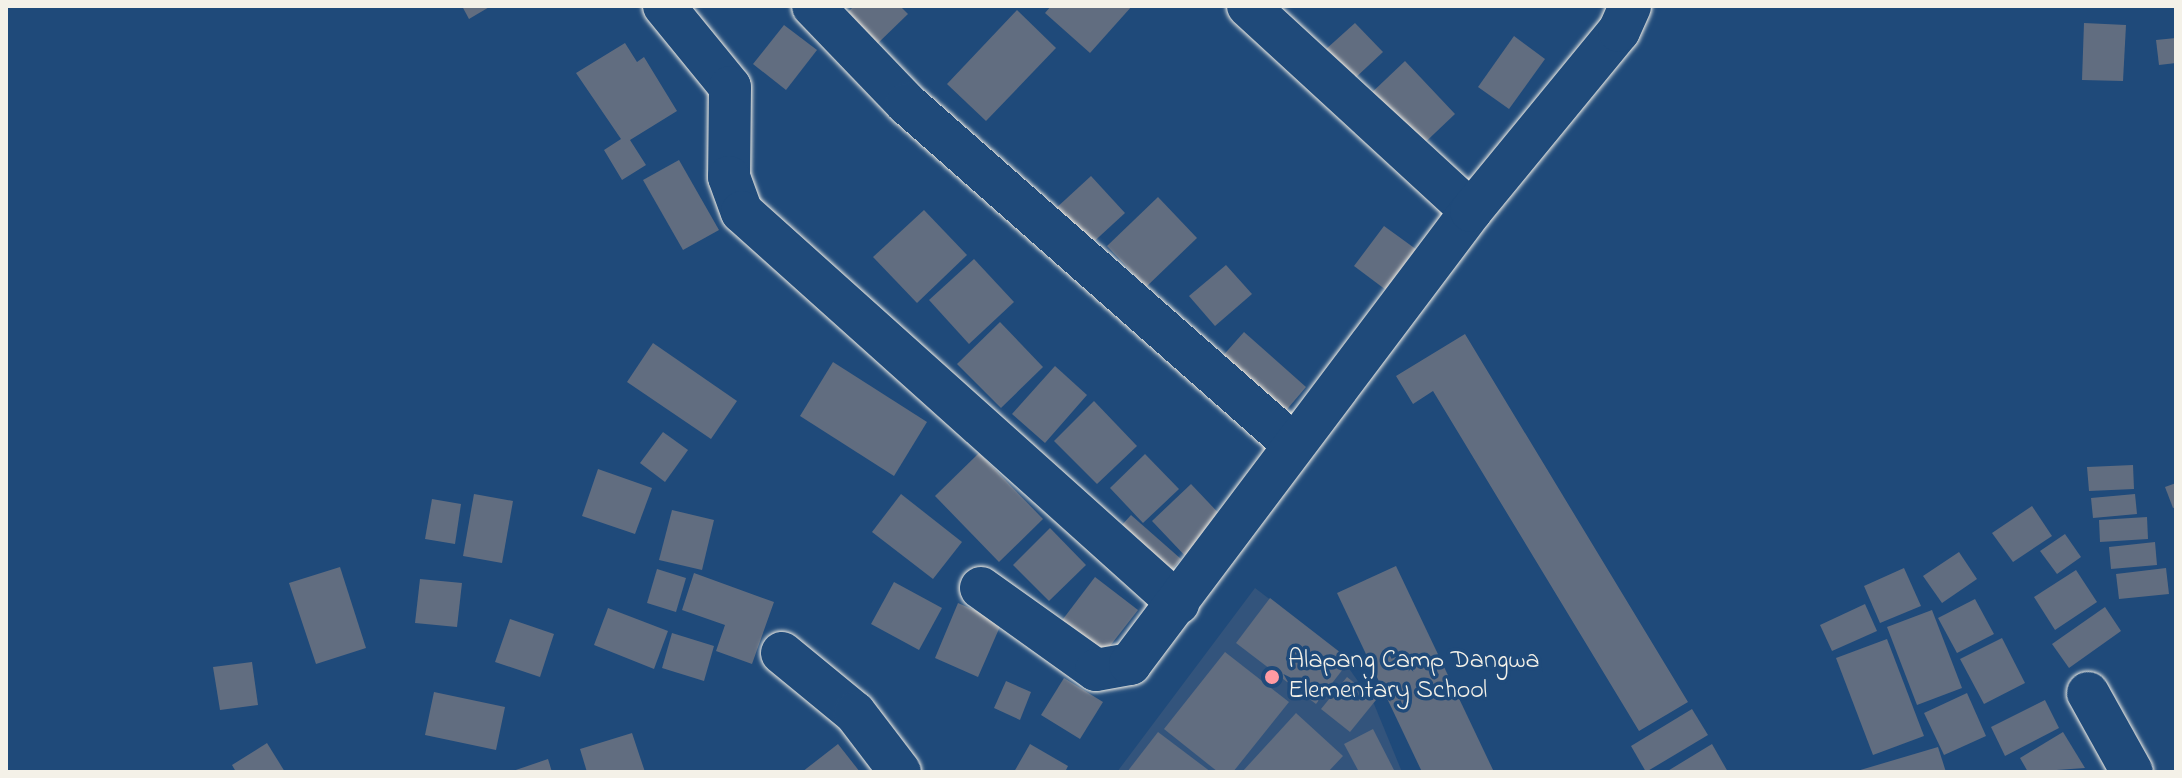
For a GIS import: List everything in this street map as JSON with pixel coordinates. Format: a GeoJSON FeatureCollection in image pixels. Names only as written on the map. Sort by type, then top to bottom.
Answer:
{"type":"FeatureCollection","features":[{"type":"Feature","properties":{"kind":"street"},"geometry":{"type":"LineString","coordinates":[[664,6],[730,87],[729,177],[742,212],[1178,603]]}},
{"type":"Feature","properties":{"kind":"street"},"geometry":{"type":"LineString","coordinates":[[813,6],[907,104],[1293,444]]}},
{"type":"Feature","properties":{"kind":"street"},"geometry":{"type":"LineString","coordinates":[[1248,6],[1471,211]]}},
{"type":"Feature","properties":{"kind":"street"},"geometry":{"type":"LineString","coordinates":[[981,588],[1096,670],[1110,673],[1130,664],[1471,211],[1619,31],[1630,6]]}},
{"type":"Feature","properties":{"kind":"street"},"geometry":{"type":"LineString","coordinates":[[782,653],[855,713],[900,772]]}},
{"type":"Feature","properties":{"kind":"street"},"geometry":{"type":"LineString","coordinates":[[2088,693],[2132,772]]}},
{"type":"Feature","properties":{"kind":"shaded area","name":"Alapang Camp Dangwa Elementary School"},"geometry":{"type":"Polygon","coordinates":[[[1255,588],[1336,650],[1374,704],[1402,772],[1117,772],[1255,588]]]}},
{"type":"Feature","properties":{"kind":"building"},"geometry":{"type":"Polygon","coordinates":[[[462,6],[491,6],[469,19],[462,6]]]}},
{"type":"Feature","properties":{"kind":"building"},"geometry":{"type":"Polygon","coordinates":[[[854,6],[900,6],[908,14],[876,45],[846,14],[854,6]]]}},
{"type":"Feature","properties":{"kind":"building"},"geometry":{"type":"Polygon","coordinates":[[[1051,6],[1132,6],[1090,53],[1045,13],[1051,6]]]}},
{"type":"Feature","properties":{"kind":"building"},"geometry":{"type":"Polygon","coordinates":[[[1017,10],[1056,48],[986,121],[947,84],[1017,10]]]}},
{"type":"Feature","properties":{"kind":"building"},"geometry":{"type":"Polygon","coordinates":[[[1355,23],[1383,52],[1353,80],[1325,50],[1355,23]]]}},
{"type":"Feature","properties":{"kind":"building"},"geometry":{"type":"Polygon","coordinates":[[[2084,23],[2126,25],[2123,81],[2082,80],[2084,23]]]}},
{"type":"Feature","properties":{"kind":"building"},"geometry":{"type":"Polygon","coordinates":[[[784,25],[817,50],[786,90],[753,64],[784,25]]]}},
{"type":"Feature","properties":{"kind":"building"},"geometry":{"type":"Polygon","coordinates":[[[1514,36],[1545,59],[1509,109],[1478,87],[1514,36]]]}},
{"type":"Feature","properties":{"kind":"building"},"geometry":{"type":"Polygon","coordinates":[[[2176,38],[2176,63],[2159,65],[2156,40],[2176,38]]]}},
{"type":"Feature","properties":{"kind":"building"},"geometry":{"type":"Polygon","coordinates":[[[625,43],[637,62],[644,57],[677,111],[630,140],[646,165],[622,180],[604,150],[621,139],[576,73],[625,43]]]}},
{"type":"Feature","properties":{"kind":"building"},"geometry":{"type":"Polygon","coordinates":[[[1405,61],[1455,114],[1415,152],[1365,99],[1405,61]]]}},
{"type":"Feature","properties":{"kind":"building"},"geometry":{"type":"Polygon","coordinates":[[[679,160],[719,230],[683,250],[643,180],[679,160]]]}},
{"type":"Feature","properties":{"kind":"building"},"geometry":{"type":"Polygon","coordinates":[[[1091,176],[1125,213],[1088,247],[1054,210],[1091,176]]]}},
{"type":"Feature","properties":{"kind":"building"},"geometry":{"type":"Polygon","coordinates":[[[1158,197],[1197,238],[1146,287],[1107,246],[1158,197]]]}},
{"type":"Feature","properties":{"kind":"building"},"geometry":{"type":"Polygon","coordinates":[[[924,210],[967,255],[917,303],[873,257],[924,210]]]}},
{"type":"Feature","properties":{"kind":"building"},"geometry":{"type":"Polygon","coordinates":[[[1384,226],[1424,255],[1394,296],[1354,266],[1384,226]]]}},
{"type":"Feature","properties":{"kind":"building"},"geometry":{"type":"Polygon","coordinates":[[[974,259],[1014,302],[969,344],[929,300],[974,259]]]}},
{"type":"Feature","properties":{"kind":"building"},"geometry":{"type":"Polygon","coordinates":[[[1226,265],[1252,294],[1215,326],[1189,296],[1226,265]]]}},
{"type":"Feature","properties":{"kind":"building"},"geometry":{"type":"Polygon","coordinates":[[[1000,322],[1043,367],[1001,408],[957,364],[1000,322]]]}},
{"type":"Feature","properties":{"kind":"building"},"geometry":{"type":"Polygon","coordinates":[[[1244,332],[1306,387],[1283,414],[1220,359],[1244,332]]]}},
{"type":"Feature","properties":{"kind":"building"},"geometry":{"type":"Polygon","coordinates":[[[1465,334],[1688,702],[1639,731],[1433,391],[1413,404],[1396,376],[1465,334]]]}},
{"type":"Feature","properties":{"kind":"building"},"geometry":{"type":"Polygon","coordinates":[[[653,343],[737,401],[711,439],[627,382],[653,343]]]}},
{"type":"Feature","properties":{"kind":"building"},"geometry":{"type":"Polygon","coordinates":[[[833,362],[927,422],[894,476],[800,416],[833,362]]]}},
{"type":"Feature","properties":{"kind":"building"},"geometry":{"type":"Polygon","coordinates":[[[1055,366],[1087,395],[1045,443],[1012,414],[1055,366]]]}},
{"type":"Feature","properties":{"kind":"building"},"geometry":{"type":"Polygon","coordinates":[[[1094,401],[1137,446],[1097,484],[1054,441],[1094,401]]]}},
{"type":"Feature","properties":{"kind":"building"},"geometry":{"type":"Polygon","coordinates":[[[663,432],[688,450],[665,482],[640,463],[663,432]]]}},
{"type":"Feature","properties":{"kind":"building"},"geometry":{"type":"Polygon","coordinates":[[[979,453],[1043,519],[999,562],[935,496],[979,453]]]}},
{"type":"Feature","properties":{"kind":"building"},"geometry":{"type":"Polygon","coordinates":[[[1145,454],[1179,489],[1143,523],[1110,488],[1145,454]]]}},
{"type":"Feature","properties":{"kind":"building"},"geometry":{"type":"Polygon","coordinates":[[[2133,465],[2134,489],[2089,491],[2087,467],[2133,465]]]}},
{"type":"Feature","properties":{"kind":"building"},"geometry":{"type":"Polygon","coordinates":[[[598,469],[652,488],[635,534],[582,516],[598,469]]]}},
{"type":"Feature","properties":{"kind":"building"},"geometry":{"type":"Polygon","coordinates":[[[2176,483],[2176,507],[2173,508],[2165,487],[2176,483]]]}},
{"type":"Feature","properties":{"kind":"building"},"geometry":{"type":"Polygon","coordinates":[[[1191,484],[1227,522],[1189,560],[1152,521],[1191,484]]]}},
{"type":"Feature","properties":{"kind":"building"},"geometry":{"type":"Polygon","coordinates":[[[474,494],[513,501],[502,563],[463,556],[474,494]]]}},
{"type":"Feature","properties":{"kind":"building"},"geometry":{"type":"Polygon","coordinates":[[[901,494],[962,542],[933,579],[872,532],[901,494]]]}},
{"type":"Feature","properties":{"kind":"building"},"geometry":{"type":"Polygon","coordinates":[[[2135,494],[2137,514],[2093,518],[2091,498],[2135,494]]]}},
{"type":"Feature","properties":{"kind":"building"},"geometry":{"type":"Polygon","coordinates":[[[432,499],[461,504],[455,544],[425,539],[432,499]]]}},
{"type":"Feature","properties":{"kind":"building"},"geometry":{"type":"Polygon","coordinates":[[[2032,506],[2052,536],[2013,562],[1992,533],[2032,506]]]}},
{"type":"Feature","properties":{"kind":"building"},"geometry":{"type":"Polygon","coordinates":[[[672,510],[714,520],[702,570],[659,560],[672,510]]]}},
{"type":"Feature","properties":{"kind":"building"},"geometry":{"type":"Polygon","coordinates":[[[1131,515],[1181,559],[1162,580],[1112,536],[1131,515]]]}},
{"type":"Feature","properties":{"kind":"building"},"geometry":{"type":"Polygon","coordinates":[[[2147,517],[2148,539],[2100,542],[2099,520],[2147,517]]]}},
{"type":"Feature","properties":{"kind":"building"},"geometry":{"type":"Polygon","coordinates":[[[1050,528],[1086,565],[1049,601],[1013,565],[1050,528]]]}},
{"type":"Feature","properties":{"kind":"building"},"geometry":{"type":"Polygon","coordinates":[[[2065,534],[2081,557],[2057,574],[2040,551],[2065,534]]]}},
{"type":"Feature","properties":{"kind":"building"},"geometry":{"type":"Polygon","coordinates":[[[2155,542],[2157,565],[2111,569],[2109,547],[2155,542]]]}},
{"type":"Feature","properties":{"kind":"building"},"geometry":{"type":"Polygon","coordinates":[[[1959,552],[1977,579],[1942,603],[1923,576],[1959,552]]]}},
{"type":"Feature","properties":{"kind":"building"},"geometry":{"type":"Polygon","coordinates":[[[1396,566],[1494,772],[1422,772],[1337,593],[1396,566]]]}},
{"type":"Feature","properties":{"kind":"building"},"geometry":{"type":"Polygon","coordinates":[[[340,567],[366,648],[316,664],[289,583],[340,567]]]}},
{"type":"Feature","properties":{"kind":"building"},"geometry":{"type":"Polygon","coordinates":[[[1904,568],[1921,606],[1880,623],[1864,586],[1904,568]]]}},
{"type":"Feature","properties":{"kind":"building"},"geometry":{"type":"Polygon","coordinates":[[[2166,568],[2169,594],[2119,599],[2116,574],[2166,568]]]}},
{"type":"Feature","properties":{"kind":"building"},"geometry":{"type":"Polygon","coordinates":[[[657,569],[686,578],[676,612],[647,603],[657,569]]]}},
{"type":"Feature","properties":{"kind":"building"},"geometry":{"type":"Polygon","coordinates":[[[2076,570],[2097,602],[2055,630],[2034,597],[2076,570]]]}},
{"type":"Feature","properties":{"kind":"building"},"geometry":{"type":"Polygon","coordinates":[[[694,573],[774,602],[752,664],[716,651],[725,625],[682,610],[694,573]]]}},
{"type":"Feature","properties":{"kind":"building"},"geometry":{"type":"Polygon","coordinates":[[[1095,577],[1138,610],[1103,655],[1060,623],[1095,577]]]}},
{"type":"Feature","properties":{"kind":"building"},"geometry":{"type":"Polygon","coordinates":[[[420,579],[462,583],[457,627],[415,623],[420,579]]]}},
{"type":"Feature","properties":{"kind":"building"},"geometry":{"type":"Polygon","coordinates":[[[894,582],[942,608],[919,650],[871,624],[894,582]]]}},
{"type":"Feature","properties":{"kind":"building"},"geometry":{"type":"Polygon","coordinates":[[[1270,598],[1350,660],[1316,704],[1236,643],[1270,598]]]}},
{"type":"Feature","properties":{"kind":"building"},"geometry":{"type":"Polygon","coordinates":[[[1975,599],[1994,634],[1957,653],[1938,618],[1975,599]]]}},
{"type":"Feature","properties":{"kind":"building"},"geometry":{"type":"Polygon","coordinates":[[[958,603],[1002,622],[978,677],[935,658],[958,603]]]}},
{"type":"Feature","properties":{"kind":"building"},"geometry":{"type":"Polygon","coordinates":[[[1865,604],[1877,631],[1832,651],[1820,625],[1865,604]]]}},
{"type":"Feature","properties":{"kind":"building"},"geometry":{"type":"Polygon","coordinates":[[[2105,607],[2121,631],[2069,668],[2052,644],[2105,607]]]}},
{"type":"Feature","properties":{"kind":"building"},"geometry":{"type":"Polygon","coordinates":[[[608,608],[668,631],[654,669],[594,645],[608,608]]]}},
{"type":"Feature","properties":{"kind":"building"},"geometry":{"type":"Polygon","coordinates":[[[1932,610],[1962,688],[1917,705],[1887,627],[1932,610]]]}},
{"type":"Feature","properties":{"kind":"building"},"geometry":{"type":"Polygon","coordinates":[[[510,619],[554,634],[540,677],[495,662],[510,619]]]}},
{"type":"Feature","properties":{"kind":"building"},"geometry":{"type":"Polygon","coordinates":[[[672,633],[714,646],[704,681],[662,668],[672,633]]]}},
{"type":"Feature","properties":{"kind":"building"},"geometry":{"type":"Polygon","coordinates":[[[2002,638],[2025,683],[1984,704],[1960,659],[2002,638]]]}},
{"type":"Feature","properties":{"kind":"building"},"geometry":{"type":"Polygon","coordinates":[[[1887,639],[1924,736],[1873,755],[1836,658],[1887,639]]]}},
{"type":"Feature","properties":{"kind":"building"},"geometry":{"type":"Polygon","coordinates":[[[1225,652],[1289,702],[1233,772],[1218,772],[1164,729],[1225,652]]]}},
{"type":"Feature","properties":{"kind":"building"},"geometry":{"type":"Polygon","coordinates":[[[252,662],[258,705],[220,710],[213,667],[252,662]]]}},
{"type":"Feature","properties":{"kind":"building"},"geometry":{"type":"Polygon","coordinates":[[[1347,677],[1376,700],[1350,732],[1321,709],[1347,677]]]}},
{"type":"Feature","properties":{"kind":"building"},"geometry":{"type":"Polygon","coordinates":[[[1064,678],[1103,702],[1080,739],[1041,715],[1064,678]]]}},
{"type":"Feature","properties":{"kind":"building"},"geometry":{"type":"Polygon","coordinates":[[[1006,681],[1031,692],[1020,720],[994,708],[1006,681]]]}},
{"type":"Feature","properties":{"kind":"building"},"geometry":{"type":"Polygon","coordinates":[[[434,692],[505,707],[496,750],[425,735],[434,692]]]}},
{"type":"Feature","properties":{"kind":"building"},"geometry":{"type":"Polygon","coordinates":[[[1967,693],[1986,736],[1944,755],[1924,713],[1967,693]]]}},
{"type":"Feature","properties":{"kind":"building"},"geometry":{"type":"Polygon","coordinates":[[[2045,700],[2059,728],[2005,756],[1991,727],[2045,700]]]}},
{"type":"Feature","properties":{"kind":"building"},"geometry":{"type":"Polygon","coordinates":[[[1692,709],[1708,735],[1646,772],[1631,746],[1692,709]]]}},
{"type":"Feature","properties":{"kind":"building"},"geometry":{"type":"Polygon","coordinates":[[[1296,713],[1343,756],[1328,772],[1242,772],[1296,713]]]}},
{"type":"Feature","properties":{"kind":"building"},"geometry":{"type":"Polygon","coordinates":[[[1373,729],[1395,772],[1359,772],[1344,744],[1373,729]]]}},
{"type":"Feature","properties":{"kind":"building"},"geometry":{"type":"Polygon","coordinates":[[[1158,732],[1211,772],[1127,772],[1158,732]]]}},
{"type":"Feature","properties":{"kind":"building"},"geometry":{"type":"Polygon","coordinates":[[[2063,732],[2085,768],[2028,772],[2020,758],[2063,732]]]}},
{"type":"Feature","properties":{"kind":"building"},"geometry":{"type":"Polygon","coordinates":[[[632,733],[645,772],[587,772],[580,749],[632,733]]]}},
{"type":"Feature","properties":{"kind":"building"},"geometry":{"type":"Polygon","coordinates":[[[267,743],[285,772],[236,772],[232,765],[267,743]]]}},
{"type":"Feature","properties":{"kind":"building"},"geometry":{"type":"Polygon","coordinates":[[[838,744],[860,772],[802,772],[838,744]]]}},
{"type":"Feature","properties":{"kind":"building"},"geometry":{"type":"Polygon","coordinates":[[[1030,744],[1068,766],[1065,772],[1014,772],[1030,744]]]}},
{"type":"Feature","properties":{"kind":"building"},"geometry":{"type":"Polygon","coordinates":[[[1712,744],[1728,772],[1666,772],[1712,744]]]}},
{"type":"Feature","properties":{"kind":"building"},"geometry":{"type":"Polygon","coordinates":[[[1938,747],[1946,772],[1857,772],[1857,771],[1938,747]]]}},
{"type":"Feature","properties":{"kind":"building"},"geometry":{"type":"Polygon","coordinates":[[[548,759],[552,772],[510,772],[548,759]]]}},
{"type":"Feature","properties":{"kind":"place","name":"Alapang Camp Dangwa Elementary School"},"geometry":{"type":"Point","coordinates":[1272,677]}}]}
